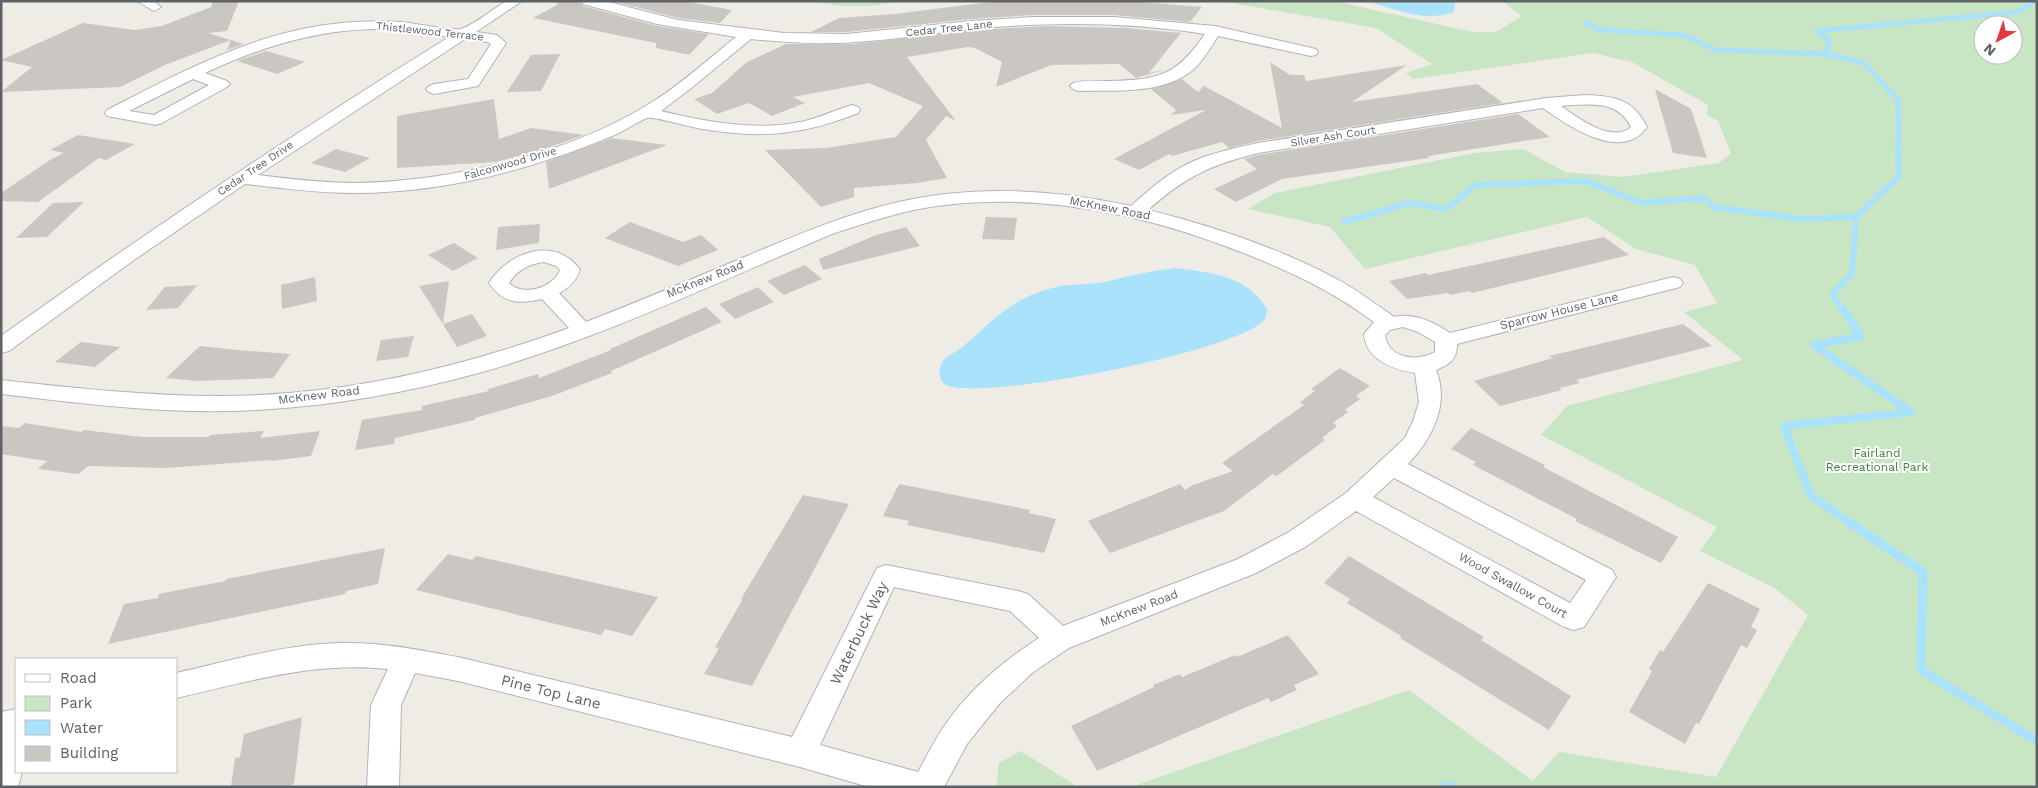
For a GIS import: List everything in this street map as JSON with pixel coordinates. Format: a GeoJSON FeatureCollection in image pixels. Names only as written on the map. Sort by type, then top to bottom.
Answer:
{"type":"FeatureCollection","features":[{"type":"Feature","properties":{"kind":"street","name":"Cedar Tree Drive"},"geometry":{"type":"LineString","coordinates":[[1,346],[239,178],[516,1]]}},
{"type":"Feature","properties":{"kind":"street","name":"Cedar Tree Lane"},"geometry":{"type":"LineString","coordinates":[[588,1],[657,20],[748,34],[791,38],[850,38],[993,22],[1084,20],[1155,22],[1215,30],[1261,38],[1311,52]]}},
{"type":"Feature","properties":{"kind":"street","name":"Thistlewood Terrace"},"geometry":{"type":"LineString","coordinates":[[191,73],[222,84],[156,120],[113,113],[191,73],[261,44],[329,28],[361,25],[399,26],[492,38],[499,43],[473,83],[434,89]]}},
{"type":"Feature","properties":{"kind":"street"},"geometry":{"type":"LineString","coordinates":[[1078,86],[1141,84],[1170,76],[1184,69],[1194,60],[1215,30]]}},
{"type":"Feature","properties":{"kind":"street","name":"Falconwood Drive"},"geometry":{"type":"LineString","coordinates":[[239,178],[355,188],[466,176],[502,167],[580,142],[646,112],[663,102],[748,34]]}},
{"type":"Feature","properties":{"kind":"street","name":"Silver Ash Court"},"geometry":{"type":"LineString","coordinates":[[1136,210],[1164,186],[1186,172],[1206,162],[1258,148],[1546,103],[1591,100],[1622,106],[1637,120],[1639,127],[1630,136],[1594,132],[1584,128],[1546,103]]}},
{"type":"Feature","properties":{"kind":"street"},"geometry":{"type":"LineString","coordinates":[[646,112],[712,127],[766,131],[812,126],[852,110]]}},
{"type":"Feature","properties":{"kind":"street","name":"McKnew Road"},"geometry":{"type":"LineString","coordinates":[[1,387],[125,401],[191,404],[255,403],[328,396],[453,372],[506,358],[582,330],[825,230],[907,205],[946,199],[1018,195],[1093,202],[1136,210],[1202,230],[1308,272],[1348,294],[1388,322]]}},
{"type":"Feature","properties":{"kind":"street","name":"Sparrow House Lane"},"geometry":{"type":"LineString","coordinates":[[1446,340],[1674,283]]}},
{"type":"Feature","properties":{"kind":"street"},"geometry":{"type":"LineString","coordinates":[[547,292],[582,330]]}},
{"type":"Feature","properties":{"kind":"street"},"geometry":{"type":"LineString","coordinates":[[1403,321],[1420,324],[1433,330],[1446,340],[1446,355],[1439,362],[1423,366],[1405,364],[1389,358],[1379,351],[1373,343],[1373,335],[1378,327],[1388,322],[1403,321]]}},
{"type":"Feature","properties":{"kind":"street","name":"McKnew Road"},"geometry":{"type":"LineString","coordinates":[[927,787],[956,734],[990,694],[1022,664],[1058,640],[1247,566],[1298,539],[1355,498],[1392,466],[1415,442],[1425,422],[1430,402],[1428,378],[1423,366]]}},
{"type":"Feature","properties":{"kind":"street","name":"Wood Swallow Court"},"geometry":{"type":"LineString","coordinates":[[1355,498],[1574,619],[1603,577],[1392,466]]}},
{"type":"Feature","properties":{"kind":"street","name":"Waterbuck Way"},"geometry":{"type":"LineString","coordinates":[[800,753],[886,575],[1018,602],[1058,640]]}},
{"type":"Feature","properties":{"kind":"street","name":"Pine Top Lane"},"geometry":{"type":"LineString","coordinates":[[178,686],[314,657],[363,655],[407,659],[800,753],[920,787]]}},
{"type":"Feature","properties":{"kind":"street"},"geometry":{"type":"LineString","coordinates":[[384,787],[386,705],[407,659]]}},
{"type":"Feature","properties":{"kind":"street"},"geometry":{"type":"LineString","coordinates":[[1,726],[15,722]]}},
{"type":"Feature","properties":{"kind":"street"},"geometry":{"type":"LineString","coordinates":[[2,787],[15,743]]}},
{"type":"Feature","properties":{"kind":"green space"},"geometry":{"type":"Polygon","coordinates":[[[810,1],[897,1],[886,4],[854,6],[831,5],[810,1]]]}},
{"type":"Feature","properties":{"kind":"green space","name":"Fairland Recreational Park"},"geometry":{"type":"Polygon","coordinates":[[[1220,1],[1334,1],[1473,32],[1496,32],[1522,16],[1502,1],[2037,1],[2037,787],[1131,787],[1409,690],[1533,781],[1559,752],[1716,777],[1808,615],[1776,589],[1700,551],[1717,527],[1541,435],[1567,406],[1743,360],[1684,312],[1717,303],[1695,265],[1636,249],[1587,217],[1365,269],[1330,227],[1248,209],[1275,193],[1475,153],[1523,149],[1565,172],[1623,177],[1719,163],[1731,153],[1718,121],[1707,115],[1708,105],[1632,62],[1593,53],[1413,79],[1406,73],[1432,64],[1376,28],[1220,1]]]}},
{"type":"Feature","properties":{"kind":"green space"},"geometry":{"type":"Polygon","coordinates":[[[1021,751],[1078,787],[996,787],[999,763],[1021,751]]]}},
{"type":"Feature","properties":{"kind":"water"},"geometry":{"type":"Polygon","coordinates":[[[1366,1],[1455,1],[1454,12],[1432,16],[1410,14],[1366,1]]]}},
{"type":"Feature","properties":{"kind":"water"},"geometry":{"type":"Polygon","coordinates":[[[1175,268],[1214,274],[1250,289],[1267,309],[1265,319],[1245,332],[1209,346],[1110,371],[1008,386],[969,388],[946,385],[941,381],[941,364],[945,359],[961,348],[1006,309],[1026,297],[1057,287],[1102,282],[1175,268]]]}},
{"type":"Feature","properties":{"kind":"building"},"geometry":{"type":"Polygon","coordinates":[[[213,1],[239,1],[227,31],[208,33],[231,40],[165,65],[120,87],[1,92],[32,67],[1,60],[83,23],[135,30],[162,26],[211,7],[213,1]]]}},
{"type":"Feature","properties":{"kind":"building"},"geometry":{"type":"Polygon","coordinates":[[[557,1],[580,1],[583,6],[657,26],[709,34],[690,54],[685,54],[656,48],[656,43],[533,18],[557,5],[557,1]]]}},
{"type":"Feature","properties":{"kind":"building"},"geometry":{"type":"Polygon","coordinates":[[[613,1],[683,1],[732,10],[720,23],[678,18],[613,1]]]}},
{"type":"Feature","properties":{"kind":"building"},"geometry":{"type":"Polygon","coordinates":[[[998,1],[1129,1],[1202,7],[1190,22],[1114,15],[1033,15],[971,19],[847,32],[811,32],[839,18],[895,14],[998,1]]]}},
{"type":"Feature","properties":{"kind":"building"},"geometry":{"type":"Polygon","coordinates":[[[1046,26],[1126,28],[1181,33],[1149,73],[1168,69],[1136,78],[1119,64],[1051,65],[996,87],[1002,62],[975,48],[968,47],[907,57],[956,121],[946,116],[926,140],[947,178],[917,183],[854,188],[854,197],[821,207],[765,150],[826,148],[896,137],[923,106],[869,83],[793,97],[805,103],[772,116],[749,103],[717,114],[694,99],[712,93],[747,62],[786,44],[854,44],[977,30],[1046,26]]]}},
{"type":"Feature","properties":{"kind":"building"},"geometry":{"type":"Polygon","coordinates":[[[231,40],[244,44],[227,50],[231,40]]]}},
{"type":"Feature","properties":{"kind":"building"},"geometry":{"type":"Polygon","coordinates":[[[266,51],[305,62],[277,74],[237,61],[266,51]]]}},
{"type":"Feature","properties":{"kind":"building"},"geometry":{"type":"Polygon","coordinates":[[[560,54],[541,91],[507,92],[531,55],[560,54]]]}},
{"type":"Feature","properties":{"kind":"building"},"geometry":{"type":"Polygon","coordinates":[[[1270,62],[1290,75],[1304,75],[1306,81],[1407,65],[1352,102],[1477,84],[1503,103],[1258,141],[1229,148],[1222,142],[1172,156],[1169,154],[1139,170],[1114,159],[1206,110],[1171,115],[1176,110],[1151,89],[1182,79],[1198,92],[1204,86],[1282,128],[1270,62]]]}},
{"type":"Feature","properties":{"kind":"building"},"geometry":{"type":"Polygon","coordinates":[[[1655,89],[1691,109],[1707,158],[1673,153],[1655,89]]]}},
{"type":"Feature","properties":{"kind":"building"},"geometry":{"type":"Polygon","coordinates":[[[494,99],[499,139],[531,128],[584,135],[547,148],[496,162],[397,168],[397,116],[494,99]]]}},
{"type":"Feature","properties":{"kind":"building"},"geometry":{"type":"Polygon","coordinates":[[[1518,114],[1550,137],[1428,156],[1429,158],[1282,179],[1236,202],[1214,189],[1257,169],[1244,159],[1258,155],[1518,114]]]}},
{"type":"Feature","properties":{"kind":"building"},"geometry":{"type":"Polygon","coordinates":[[[78,135],[135,144],[106,160],[99,158],[38,202],[1,201],[1,193],[50,160],[64,153],[50,150],[78,135]]]}},
{"type":"Feature","properties":{"kind":"building"},"geometry":{"type":"Polygon","coordinates":[[[612,138],[667,145],[549,189],[546,162],[612,138]]]}},
{"type":"Feature","properties":{"kind":"building"},"geometry":{"type":"Polygon","coordinates":[[[336,149],[370,158],[345,172],[311,163],[336,149]]]}},
{"type":"Feature","properties":{"kind":"building"},"geometry":{"type":"Polygon","coordinates":[[[84,202],[47,237],[16,238],[53,203],[84,202]]]}},
{"type":"Feature","properties":{"kind":"building"},"geometry":{"type":"Polygon","coordinates":[[[986,217],[1017,218],[1014,240],[982,239],[986,217]]]}},
{"type":"Feature","properties":{"kind":"building"},"geometry":{"type":"Polygon","coordinates":[[[630,222],[683,242],[701,235],[718,250],[678,266],[605,238],[630,222]]]}},
{"type":"Feature","properties":{"kind":"building"},"geometry":{"type":"Polygon","coordinates":[[[540,224],[539,243],[496,250],[498,227],[540,224]]]}},
{"type":"Feature","properties":{"kind":"building"},"geometry":{"type":"Polygon","coordinates":[[[906,227],[920,246],[823,270],[819,259],[876,235],[906,227]]]}},
{"type":"Feature","properties":{"kind":"building"},"geometry":{"type":"Polygon","coordinates":[[[1604,237],[1629,255],[1472,293],[1469,291],[1450,295],[1448,293],[1407,299],[1389,281],[1426,273],[1428,275],[1604,237]]]}},
{"type":"Feature","properties":{"kind":"building"},"geometry":{"type":"Polygon","coordinates":[[[454,243],[478,258],[453,271],[428,255],[454,243]]]}},
{"type":"Feature","properties":{"kind":"building"},"geometry":{"type":"Polygon","coordinates":[[[805,265],[822,279],[784,295],[767,281],[805,265]]]}},
{"type":"Feature","properties":{"kind":"building"},"geometry":{"type":"Polygon","coordinates":[[[315,277],[317,301],[282,309],[281,285],[315,277]]]}},
{"type":"Feature","properties":{"kind":"building"},"geometry":{"type":"Polygon","coordinates":[[[449,281],[443,324],[419,286],[449,281]]]}},
{"type":"Feature","properties":{"kind":"building"},"geometry":{"type":"Polygon","coordinates":[[[197,285],[178,308],[146,310],[165,287],[197,285]]]}},
{"type":"Feature","properties":{"kind":"building"},"geometry":{"type":"Polygon","coordinates":[[[758,287],[774,302],[735,319],[719,304],[758,287]]]}},
{"type":"Feature","properties":{"kind":"building"},"geometry":{"type":"Polygon","coordinates":[[[706,307],[722,322],[611,371],[612,373],[552,396],[475,418],[475,420],[395,438],[394,444],[355,450],[362,420],[422,410],[422,406],[489,391],[488,389],[538,374],[539,378],[611,350],[706,307]]]}},
{"type":"Feature","properties":{"kind":"building"},"geometry":{"type":"Polygon","coordinates":[[[472,314],[487,336],[457,347],[443,324],[472,314]]]}},
{"type":"Feature","properties":{"kind":"building"},"geometry":{"type":"Polygon","coordinates":[[[1683,324],[1712,346],[1576,380],[1580,383],[1559,388],[1562,390],[1500,406],[1474,381],[1553,358],[1549,356],[1683,324]]]}},
{"type":"Feature","properties":{"kind":"building"},"geometry":{"type":"Polygon","coordinates":[[[414,336],[408,357],[376,361],[381,340],[414,336]]]}},
{"type":"Feature","properties":{"kind":"building"},"geometry":{"type":"Polygon","coordinates":[[[81,342],[120,347],[95,367],[55,362],[81,342]]]}},
{"type":"Feature","properties":{"kind":"building"},"geometry":{"type":"Polygon","coordinates":[[[200,346],[290,354],[273,378],[197,381],[166,378],[200,346]]]}},
{"type":"Feature","properties":{"kind":"building"},"geometry":{"type":"Polygon","coordinates":[[[1340,368],[1370,386],[1356,396],[1360,399],[1345,410],[1348,412],[1333,423],[1337,426],[1322,438],[1325,440],[1277,476],[1273,474],[1224,511],[1110,553],[1088,521],[1180,484],[1185,490],[1193,485],[1233,471],[1222,463],[1304,405],[1300,402],[1315,391],[1311,389],[1340,368]]]}},
{"type":"Feature","properties":{"kind":"building"},"geometry":{"type":"Polygon","coordinates":[[[25,423],[81,432],[84,430],[142,437],[208,437],[210,435],[264,431],[260,438],[320,431],[311,456],[271,461],[166,468],[88,466],[79,474],[38,469],[47,461],[1,454],[1,426],[19,428],[25,423]]]}},
{"type":"Feature","properties":{"kind":"building"},"geometry":{"type":"Polygon","coordinates":[[[1471,428],[1545,465],[1543,467],[1678,537],[1661,563],[1575,521],[1577,519],[1473,465],[1476,462],[1451,449],[1471,428]]]}},
{"type":"Feature","properties":{"kind":"building"},"geometry":{"type":"Polygon","coordinates":[[[899,484],[1030,510],[1029,513],[1056,519],[1044,553],[907,525],[909,521],[883,516],[899,484]]]}},
{"type":"Feature","properties":{"kind":"building"},"geometry":{"type":"Polygon","coordinates":[[[803,495],[849,504],[752,686],[704,674],[719,648],[715,647],[743,599],[741,599],[803,495]]]}},
{"type":"Feature","properties":{"kind":"building"},"geometry":{"type":"Polygon","coordinates":[[[385,548],[378,584],[346,591],[345,594],[108,644],[124,604],[158,598],[159,594],[225,581],[226,579],[385,548]]]}},
{"type":"Feature","properties":{"kind":"building"},"geometry":{"type":"Polygon","coordinates":[[[448,554],[472,560],[476,556],[658,597],[632,636],[605,629],[601,635],[416,590],[448,554]]]}},
{"type":"Feature","properties":{"kind":"building"},"geometry":{"type":"Polygon","coordinates":[[[1349,556],[1484,637],[1481,640],[1571,696],[1549,730],[1400,638],[1401,636],[1347,603],[1350,599],[1324,583],[1349,556]]]}},
{"type":"Feature","properties":{"kind":"building"},"geometry":{"type":"Polygon","coordinates":[[[1708,583],[1760,609],[1751,627],[1757,630],[1747,648],[1741,645],[1699,724],[1696,723],[1685,744],[1629,712],[1652,671],[1649,669],[1660,650],[1663,652],[1708,583]]]}},
{"type":"Feature","properties":{"kind":"building"},"geometry":{"type":"Polygon","coordinates":[[[1288,635],[1319,674],[1294,685],[1297,690],[1271,702],[1268,698],[1097,771],[1071,726],[1154,687],[1153,685],[1180,674],[1182,677],[1235,655],[1237,657],[1288,635]]]}},
{"type":"Feature","properties":{"kind":"building"},"geometry":{"type":"Polygon","coordinates":[[[302,717],[294,784],[286,787],[231,787],[235,758],[240,757],[244,734],[302,717]]]}},
{"type":"Feature","properties":{"kind":"waterway"},"geometry":{"type":"LineString","coordinates":[[1825,54],[1830,41],[1816,31],[2018,12],[2035,1]]}},
{"type":"Feature","properties":{"kind":"waterway"},"geometry":{"type":"LineString","coordinates":[[1585,22],[1600,30],[1684,35],[1716,50],[1825,54]]}},
{"type":"Feature","properties":{"kind":"waterway"},"geometry":{"type":"LineString","coordinates":[[1825,54],[1864,63],[1898,100],[1899,139]]}},
{"type":"Feature","properties":{"kind":"waterway"},"geometry":{"type":"LineString","coordinates":[[1856,217],[1899,176],[1898,138]]}},
{"type":"Feature","properties":{"kind":"waterway"},"geometry":{"type":"LineString","coordinates":[[1344,222],[1410,203],[1447,209],[1475,185],[1586,181],[1642,203],[1704,198],[1713,207],[1801,219],[1856,217]]}},
{"type":"Feature","properties":{"kind":"waterway"},"geometry":{"type":"LineString","coordinates":[[1843,311],[1832,294],[1852,274],[1856,217]]}},
{"type":"Feature","properties":{"kind":"waterway"},"geometry":{"type":"LineString","coordinates":[[1843,309],[1861,336],[1814,345],[1911,412],[1784,426],[1811,496],[1852,524]]}},
{"type":"Feature","properties":{"kind":"waterway"},"geometry":{"type":"LineString","coordinates":[[1850,523],[1923,572],[1921,670],[2037,741]]}},
{"type":"Feature","properties":{"kind":"waterway"},"geometry":{"type":"LineString","coordinates":[[1443,787],[1447,785],[1453,787]]}}]}
